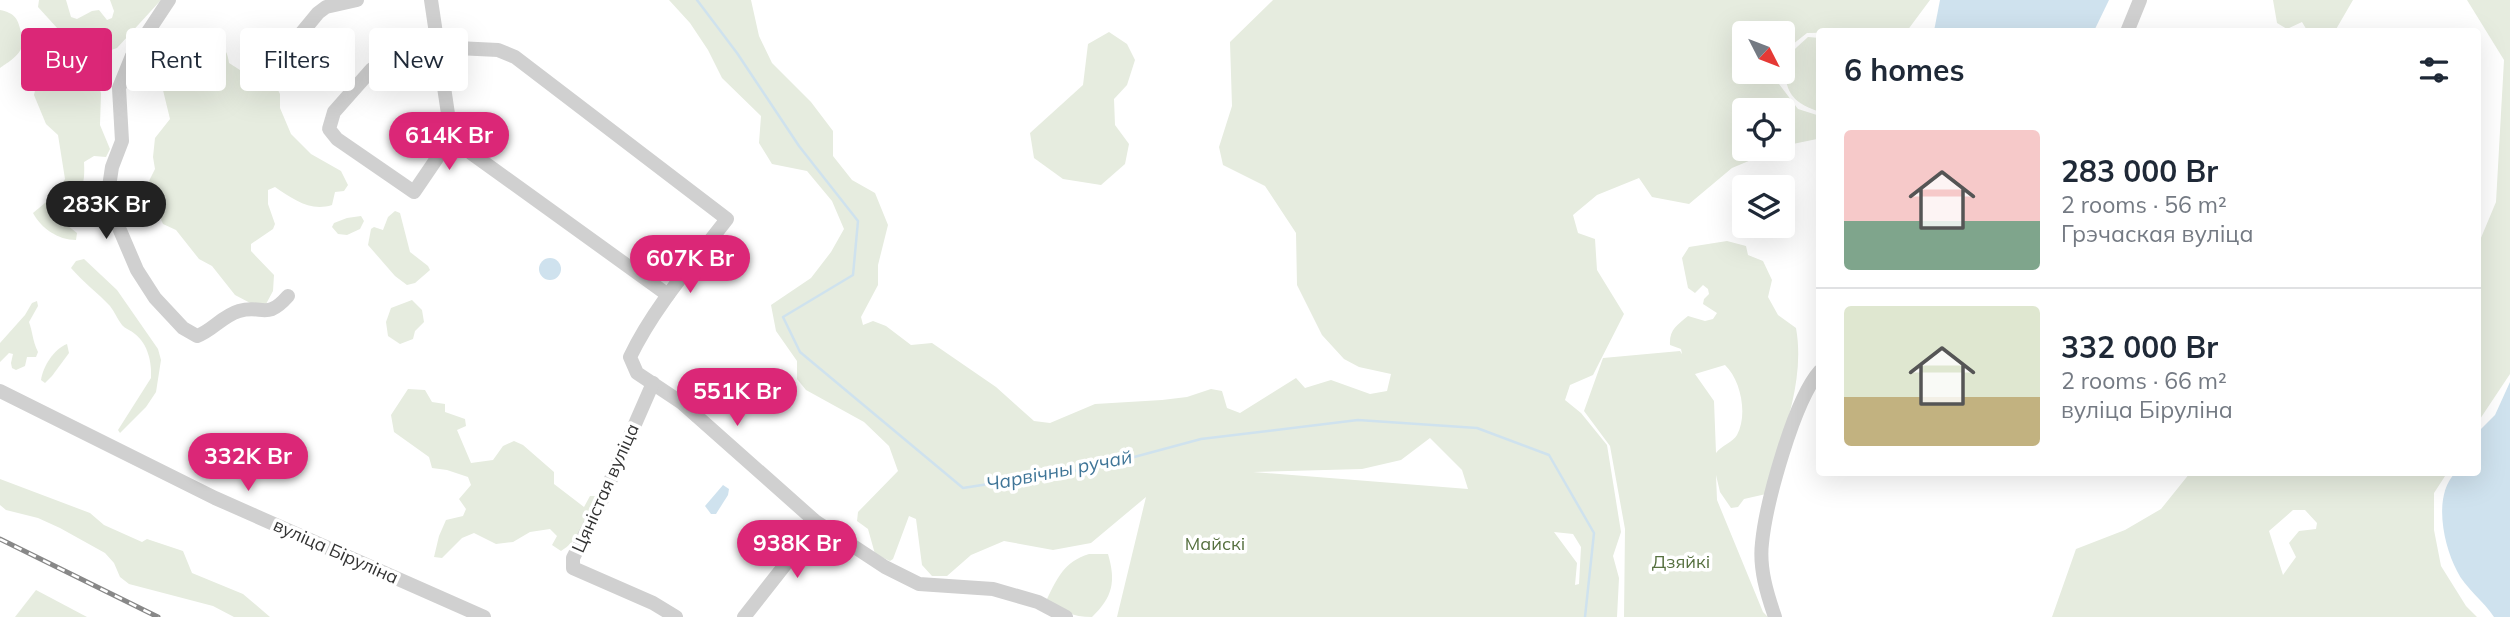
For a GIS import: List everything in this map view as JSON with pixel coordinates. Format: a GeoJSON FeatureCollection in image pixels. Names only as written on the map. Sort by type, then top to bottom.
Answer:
{"type":"FeatureCollection","features":[{"type":"Feature","properties":{"kind":"street"},"geometry":{"type":"LineString","coordinates":[[169,0],[132,56],[120,88],[122,142],[112,167],[107,200],[137,270],[155,298],[183,328],[197,336],[205,333],[217,321],[239,311],[251,309],[266,312],[278,307],[288,296]]}},
{"type":"Feature","properties":{"kind":"street"},"geometry":{"type":"LineString","coordinates":[[306,28],[326,7],[356,0]]}},
{"type":"Feature","properties":{"kind":"street"},"geometry":{"type":"LineString","coordinates":[[431,0],[434,28]]}},
{"type":"Feature","properties":{"kind":"street"},"geometry":{"type":"LineString","coordinates":[[2129,28],[2140,0]]}},
{"type":"Feature","properties":{"kind":"street"},"geometry":{"type":"LineString","coordinates":[[468,49],[498,50],[515,57],[727,219],[668,295],[638,340],[630,357],[637,373],[682,403],[815,521],[885,567],[919,584],[993,589],[1038,601],[1066,617]]}},
{"type":"Feature","properties":{"kind":"street"},"geometry":{"type":"LineString","coordinates":[[369,72],[334,112],[329,129],[337,139],[414,192],[451,134],[444,91]]}},
{"type":"Feature","properties":{"kind":"street"},"geometry":{"type":"LineString","coordinates":[[451,134],[471,153],[668,295]]}},
{"type":"Feature","properties":{"kind":"street"},"geometry":{"type":"LineString","coordinates":[[1775,617],[1765,588],[1762,544],[1791,427],[1816,376]]}},
{"type":"Feature","properties":{"kind":"street","name":"Цяністая вуліца"},"geometry":{"type":"LineString","coordinates":[[653,383],[597,511],[573,558],[573,568],[653,603],[676,617]]}},
{"type":"Feature","properties":{"kind":"street","name":"вуліца Біруліна"},"geometry":{"type":"LineString","coordinates":[[0,391],[215,498],[484,617]]}},
{"type":"Feature","properties":{"kind":"street"},"geometry":{"type":"LineString","coordinates":[[744,617],[807,537],[815,521]]}},
{"type":"Feature","properties":{"kind":"green space"},"geometry":{"type":"Polygon","coordinates":[[[39,0],[66,0],[71,17],[77,19],[99,10],[107,20],[112,18],[114,11],[110,0],[161,0],[135,28],[126,28],[126,38],[112,50],[112,28],[57,28],[38,7],[39,0]]]}},
{"type":"Feature","properties":{"kind":"green space","name":"Майскі"},"geometry":{"type":"Polygon","coordinates":[[[669,0],[751,0],[759,36],[772,63],[811,102],[833,131],[833,156],[852,180],[875,193],[888,225],[878,265],[878,285],[861,317],[863,325],[873,321],[886,326],[911,345],[932,343],[996,387],[1034,421],[1050,423],[1095,404],[1187,397],[1211,389],[1222,391],[1227,408],[1240,413],[1296,378],[1305,388],[1331,380],[1370,394],[1387,391],[1391,374],[1359,367],[1344,359],[1322,335],[1297,285],[1296,233],[1265,186],[1223,165],[1219,147],[1232,106],[1230,42],[1273,0],[1930,0],[1909,28],[1816,28],[1816,33],[1807,33],[1796,42],[1796,21],[1732,21],[1732,84],[1779,84],[1790,98],[1732,98],[1732,161],[1749,161],[1732,168],[1689,204],[1652,197],[1639,178],[1597,195],[1573,215],[1578,233],[1595,239],[1597,270],[1624,314],[1593,375],[1570,385],[1565,400],[1581,413],[1607,445],[1621,532],[1613,556],[1619,578],[1617,617],[1117,617],[1146,497],[1091,543],[1053,550],[1004,541],[971,555],[947,576],[932,576],[922,565],[916,519],[909,516],[893,559],[890,561],[875,554],[868,529],[857,521],[858,512],[898,471],[889,446],[864,422],[806,390],[797,379],[797,361],[776,331],[771,305],[811,278],[844,229],[832,201],[807,171],[772,164],[759,143],[761,116],[722,78],[690,23],[669,0]],[[1430,438],[1401,460],[1362,469],[1253,472],[1468,489],[1462,470],[1430,438]],[[1554,532],[1577,563],[1575,585],[1579,584],[1581,547],[1573,534],[1554,532]]]}},
{"type":"Feature","properties":{"kind":"green space"},"geometry":{"type":"Polygon","coordinates":[[[2273,0],[2353,0],[2337,28],[2306,28],[2302,22],[2285,28],[2277,23],[2273,0]]]}},
{"type":"Feature","properties":{"kind":"green space"},"geometry":{"type":"Polygon","coordinates":[[[2467,0],[2510,0],[2510,374],[2481,418],[2481,238],[2496,202],[2504,60],[2467,0]]]}},
{"type":"Feature","properties":{"kind":"green space"},"geometry":{"type":"Polygon","coordinates":[[[0,10],[17,20],[21,32],[21,49],[12,60],[0,68],[0,10]]]}},
{"type":"Feature","properties":{"kind":"green space"},"geometry":{"type":"Polygon","coordinates":[[[1109,32],[1127,44],[1135,60],[1127,85],[1114,99],[1115,125],[1129,144],[1125,164],[1101,185],[1063,179],[1034,158],[1030,133],[1083,85],[1088,44],[1109,32]]]}},
{"type":"Feature","properties":{"kind":"green space"},"geometry":{"type":"Polygon","coordinates":[[[1808,37],[1816,38],[1816,110],[1795,99],[1787,84],[1796,84],[1796,48],[1808,37]]]}},
{"type":"Feature","properties":{"kind":"green space"},"geometry":{"type":"Polygon","coordinates":[[[226,51],[229,63],[240,70],[240,91],[278,91],[280,108],[291,134],[311,154],[341,171],[348,185],[344,191],[335,192],[332,205],[309,206],[275,187],[268,190],[268,204],[275,224],[273,229],[251,244],[251,251],[274,275],[273,291],[266,304],[254,305],[235,295],[212,266],[199,259],[176,230],[163,224],[146,187],[155,169],[155,138],[170,119],[163,91],[226,91],[226,51]]]}},
{"type":"Feature","properties":{"kind":"green space"},"geometry":{"type":"Polygon","coordinates":[[[35,91],[101,93],[100,125],[110,149],[106,157],[94,156],[84,162],[81,187],[58,212],[58,218],[77,233],[76,240],[51,232],[33,213],[57,193],[65,179],[58,135],[46,124],[34,95],[35,91]]]}},
{"type":"Feature","properties":{"kind":"green space"},"geometry":{"type":"Polygon","coordinates":[[[1795,105],[1798,109],[1816,115],[1816,139],[1795,144],[1795,105]]]}},
{"type":"Feature","properties":{"kind":"green space"},"geometry":{"type":"Polygon","coordinates":[[[395,211],[400,213],[410,252],[430,270],[415,283],[407,285],[395,276],[368,245],[371,229],[374,227],[383,230],[388,217],[395,211]]]}},
{"type":"Feature","properties":{"kind":"green space"},"geometry":{"type":"Polygon","coordinates":[[[361,216],[364,221],[360,229],[347,235],[338,234],[332,227],[334,223],[347,218],[361,216]]]}},
{"type":"Feature","properties":{"kind":"green space","name":"Дзяйкі"},"geometry":{"type":"Polygon","coordinates":[[[1727,241],[1746,246],[1748,255],[1763,261],[1772,280],[1768,297],[1778,315],[1796,328],[1798,370],[1795,391],[1766,494],[1744,499],[1738,507],[1731,508],[1720,492],[1716,475],[1717,500],[1763,612],[1768,617],[1624,617],[1625,529],[1610,446],[1584,411],[1603,358],[1680,351],[1682,354],[1681,349],[1670,345],[1674,328],[1688,316],[1705,321],[1713,319],[1717,313],[1703,304],[1709,294],[1708,289],[1703,285],[1695,293],[1688,288],[1682,258],[1689,247],[1727,241]],[[1725,365],[1695,374],[1714,401],[1716,453],[1737,435],[1742,418],[1739,388],[1725,365]]]}},
{"type":"Feature","properties":{"kind":"green space"},"geometry":{"type":"Polygon","coordinates":[[[84,259],[117,290],[158,349],[161,360],[156,392],[146,407],[120,433],[118,430],[151,378],[150,360],[139,338],[123,326],[110,306],[71,268],[76,261],[84,259]]]}},
{"type":"Feature","properties":{"kind":"green space"},"geometry":{"type":"Polygon","coordinates":[[[412,300],[422,310],[424,322],[415,331],[413,339],[400,344],[388,336],[386,322],[391,308],[412,300]]]}},
{"type":"Feature","properties":{"kind":"green space"},"geometry":{"type":"Polygon","coordinates":[[[37,301],[38,306],[29,322],[38,352],[36,357],[27,357],[25,366],[16,370],[11,363],[13,354],[9,353],[0,362],[0,343],[32,303],[37,301]]]}},
{"type":"Feature","properties":{"kind":"green space"},"geometry":{"type":"Polygon","coordinates":[[[67,344],[69,353],[45,383],[41,380],[47,364],[58,350],[67,344]]]}},
{"type":"Feature","properties":{"kind":"green space"},"geometry":{"type":"Polygon","coordinates":[[[408,389],[425,390],[432,402],[445,404],[445,412],[465,419],[466,426],[457,430],[471,463],[493,460],[503,446],[514,441],[523,445],[554,472],[554,484],[584,507],[590,496],[595,496],[587,519],[573,541],[561,551],[552,545],[557,536],[550,529],[530,532],[513,542],[496,544],[474,533],[462,538],[442,558],[434,557],[446,520],[463,516],[466,509],[459,499],[471,485],[468,477],[432,468],[429,457],[394,432],[391,415],[408,389]]]}},
{"type":"Feature","properties":{"kind":"green space"},"geometry":{"type":"Polygon","coordinates":[[[2188,476],[2445,476],[2434,493],[2434,530],[2441,566],[2466,606],[2477,617],[2052,617],[2076,549],[2125,530],[2161,509],[2188,476]],[[2293,510],[2269,531],[2283,575],[2296,557],[2289,543],[2299,531],[2316,529],[2317,523],[2305,510],[2293,510]]]}},
{"type":"Feature","properties":{"kind":"green space"},"geometry":{"type":"Polygon","coordinates":[[[0,479],[90,513],[104,525],[142,542],[147,539],[183,551],[192,573],[243,594],[270,617],[234,617],[213,606],[129,584],[120,577],[114,563],[105,553],[38,518],[6,510],[0,505],[0,479]]]}},
{"type":"Feature","properties":{"kind":"green space"},"geometry":{"type":"Polygon","coordinates":[[[1089,554],[1108,554],[1112,572],[1108,595],[1092,617],[1068,612],[1047,599],[1068,566],[1089,554]]]}},
{"type":"Feature","properties":{"kind":"green space"},"geometry":{"type":"Polygon","coordinates":[[[36,590],[87,617],[15,617],[36,590]]]}},
{"type":"Feature","properties":{"kind":"water"},"geometry":{"type":"Polygon","coordinates":[[[1940,0],[2109,0],[2095,28],[1935,28],[1940,0]]]}},
{"type":"Feature","properties":{"kind":"water"},"geometry":{"type":"Polygon","coordinates":[[[550,258],[558,261],[561,269],[558,277],[550,280],[542,277],[539,269],[542,261],[550,258]]]}},
{"type":"Feature","properties":{"kind":"water"},"geometry":{"type":"Polygon","coordinates":[[[2510,382],[2510,617],[2494,617],[2465,583],[2452,560],[2442,520],[2444,494],[2453,476],[2481,476],[2481,429],[2495,415],[2510,382]]]}},
{"type":"Feature","properties":{"kind":"water"},"geometry":{"type":"Polygon","coordinates":[[[723,485],[729,489],[728,495],[716,514],[711,514],[705,506],[723,485]]]}},
{"type":"Feature","properties":{"kind":"waterway","name":"Чарвічны ручай"},"geometry":{"type":"LineString","coordinates":[[697,0],[737,53],[799,146],[858,221],[853,275],[783,317],[800,352],[963,488],[1097,467],[1201,439],[1358,420],[1477,428],[1549,455],[1594,533],[1585,617]]}},
{"type":"Feature","properties":{"kind":"railway"},"geometry":{"type":"LineString","coordinates":[[0,539],[158,617]]}}]}
